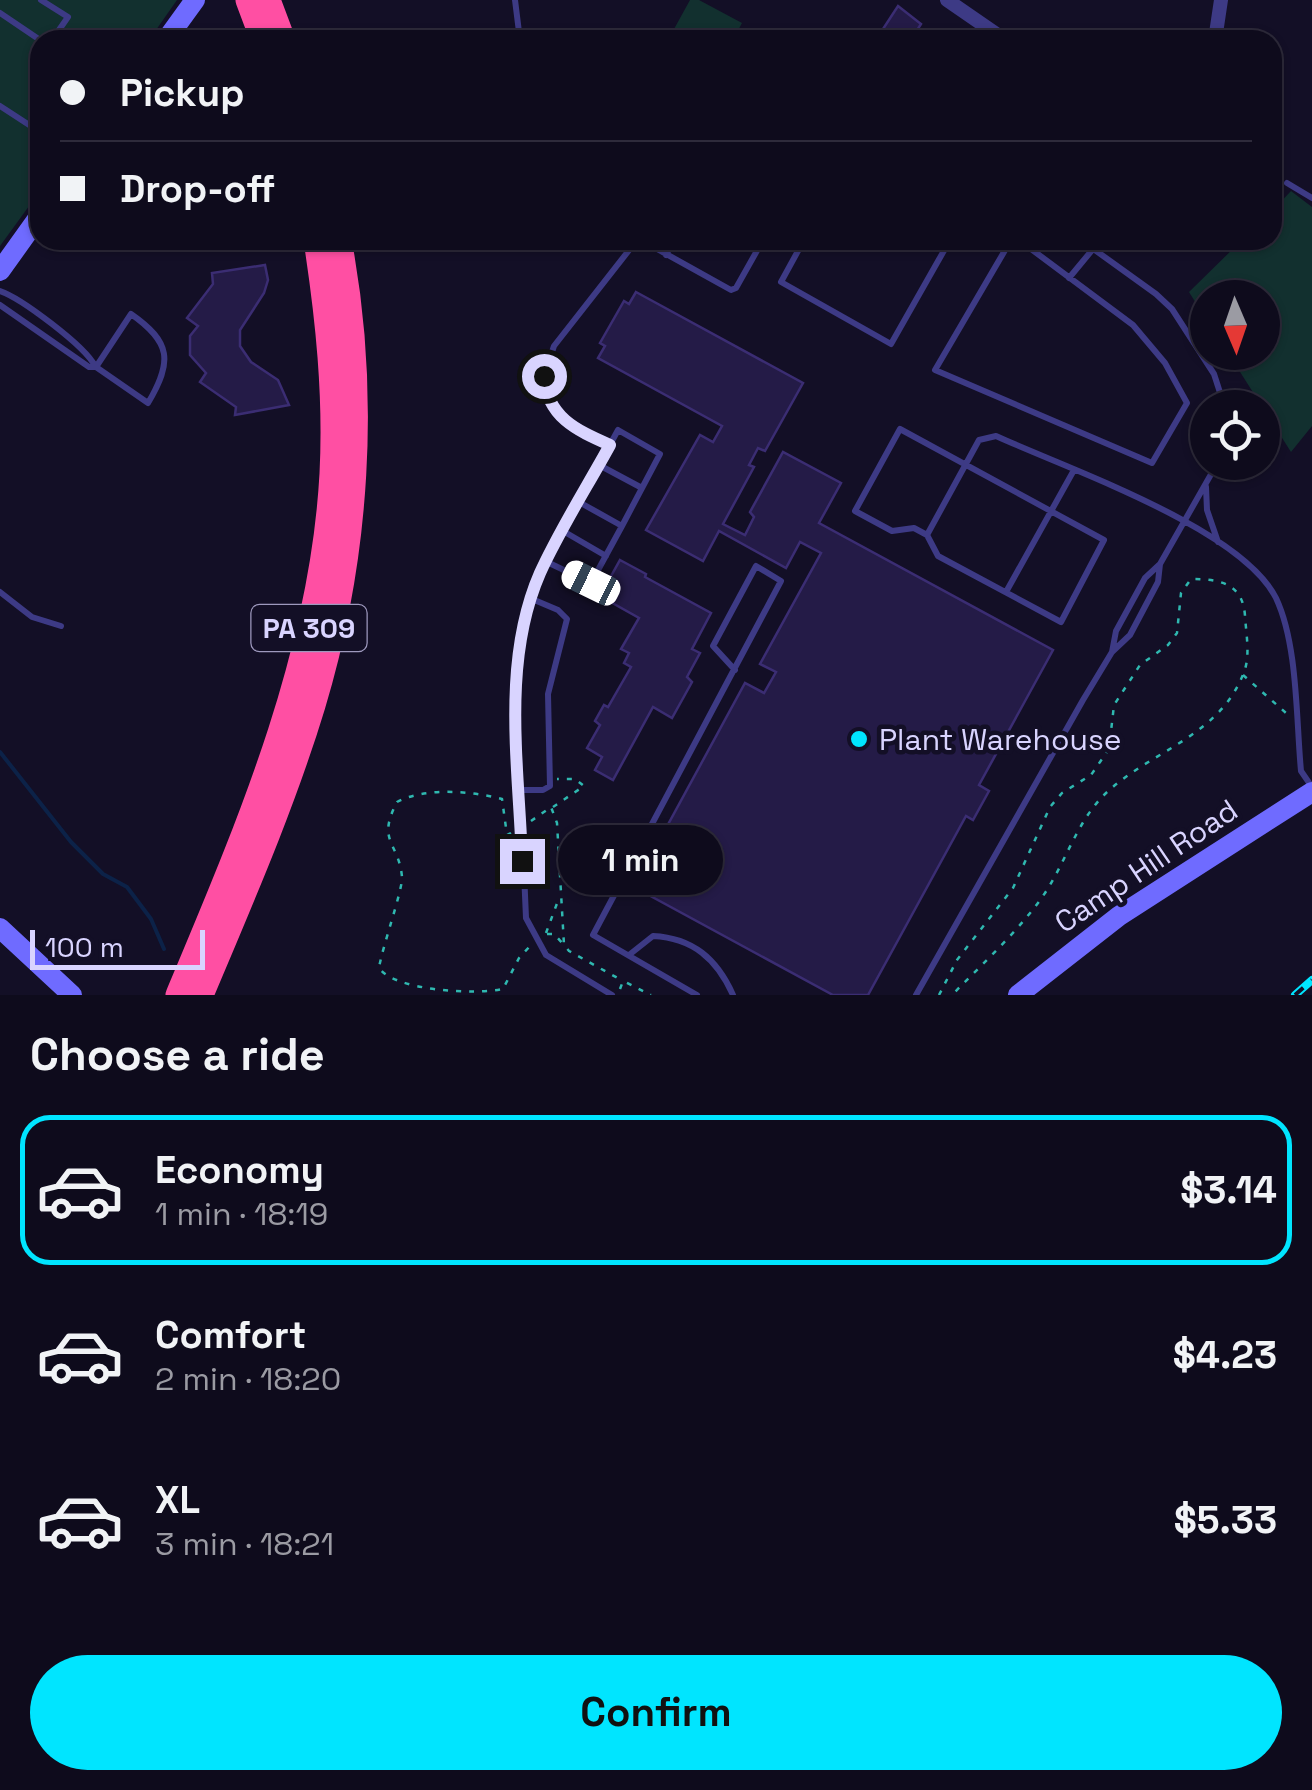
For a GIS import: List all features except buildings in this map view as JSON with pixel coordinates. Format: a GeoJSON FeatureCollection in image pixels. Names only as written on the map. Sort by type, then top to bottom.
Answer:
{"type":"FeatureCollection","features":[{"type":"Feature","properties":{"kind":"highway"},"geometry":{"type":"LineString","coordinates":[[248,0],[259,30]]}},
{"type":"Feature","properties":{"kind":"highway"},"geometry":{"type":"LineString","coordinates":[[268,0],[279,30]]}},
{"type":"Feature","properties":{"kind":"highway","name":"PA 309"},"geometry":{"type":"LineString","coordinates":[[178,995],[252,813],[295,687],[316,598],[330,505],[333,432],[328,318],[318,250]]}},
{"type":"Feature","properties":{"kind":"highway","name":"PA 309"},"geometry":{"type":"LineString","coordinates":[[201,995],[292,770],[314,703],[342,577],[355,418],[350,316],[340,250]]}},
{"type":"Feature","properties":{"kind":"street"},"geometry":{"type":"LineString","coordinates":[[173,30],[195,0]]}},
{"type":"Feature","properties":{"kind":"street"},"geometry":{"type":"LineString","coordinates":[[947,0],[990,30]]}},
{"type":"Feature","properties":{"kind":"street"},"geometry":{"type":"LineString","coordinates":[[1216,30],[1221,0]]}},
{"type":"Feature","properties":{"kind":"street"},"geometry":{"type":"LineString","coordinates":[[0,271],[30,229]]}},
{"type":"Feature","properties":{"kind":"street","name":"Camp Hill Road"},"geometry":{"type":"LineString","coordinates":[[1018,995],[1119,916],[1312,789]]}},
{"type":"Feature","properties":{"kind":"street"},"geometry":{"type":"LineString","coordinates":[[0,928],[72,995]]}},
{"type":"Feature","properties":{"kind":"lane"},"geometry":{"type":"LineString","coordinates":[[41,0],[68,17],[59,30]]}},
{"type":"Feature","properties":{"kind":"lane"},"geometry":{"type":"LineString","coordinates":[[515,0],[519,30]]}},
{"type":"Feature","properties":{"kind":"lane"},"geometry":{"type":"LineString","coordinates":[[0,13],[30,33]]}},
{"type":"Feature","properties":{"kind":"lane"},"geometry":{"type":"LineString","coordinates":[[0,106],[30,126]]}},
{"type":"Feature","properties":{"kind":"lane"},"geometry":{"type":"LineString","coordinates":[[1287,182],[1312,198]]}},
{"type":"Feature","properties":{"kind":"lane"},"geometry":{"type":"LineString","coordinates":[[610,445],[562,420],[548,399],[544,376],[554,346],[631,250]]}},
{"type":"Feature","properties":{"kind":"lane"},"geometry":{"type":"LineString","coordinates":[[657,250],[731,290],[736,288],[757,250]]}},
{"type":"Feature","properties":{"kind":"lane"},"geometry":{"type":"LineString","coordinates":[[666,255],[669,250]]}},
{"type":"Feature","properties":{"kind":"lane"},"geometry":{"type":"LineString","coordinates":[[798,250],[780,282],[892,344],[944,250]]}},
{"type":"Feature","properties":{"kind":"lane"},"geometry":{"type":"LineString","coordinates":[[1005,250],[935,370],[1152,463],[1186,403],[1166,363],[1133,324],[1031,250]]}},
{"type":"Feature","properties":{"kind":"lane"},"geometry":{"type":"LineString","coordinates":[[1069,278],[1092,250]]}},
{"type":"Feature","properties":{"kind":"lane"},"geometry":{"type":"LineString","coordinates":[[1094,250],[1172,309],[1214,374],[1219,390]]}},
{"type":"Feature","properties":{"kind":"lane"},"geometry":{"type":"LineString","coordinates":[[0,291],[68,339],[96,367],[148,402],[163,378],[163,346],[154,331],[130,314],[96,367]]}},
{"type":"Feature","properties":{"kind":"lane"},"geometry":{"type":"LineString","coordinates":[[0,305],[89,367],[96,367]]}},
{"type":"Feature","properties":{"kind":"lane"},"geometry":{"type":"LineString","coordinates":[[61,348],[68,339]]}},
{"type":"Feature","properties":{"kind":"lane"},"geometry":{"type":"LineString","coordinates":[[547,562],[591,583],[660,454],[618,430],[547,562],[524,625],[516,672],[524,907],[536,941],[558,965],[614,995]]}},
{"type":"Feature","properties":{"kind":"lane"},"geometry":{"type":"LineString","coordinates":[[900,430],[966,465],[1104,540],[1060,622],[938,556],[927,535],[914,528],[892,531],[856,512],[900,430]]}},
{"type":"Feature","properties":{"kind":"lane"},"geometry":{"type":"LineString","coordinates":[[927,535],[980,440],[996,436],[1184,523],[1250,563],[1276,599],[1289,643],[1301,770],[1312,789]]}},
{"type":"Feature","properties":{"kind":"lane"},"geometry":{"type":"LineString","coordinates":[[599,465],[642,488]]}},
{"type":"Feature","properties":{"kind":"lane"},"geometry":{"type":"LineString","coordinates":[[1006,592],[1074,470]]}},
{"type":"Feature","properties":{"kind":"lane"},"geometry":{"type":"LineString","coordinates":[[1112,652],[1116,631],[1144,578],[1160,564],[1209,480]]}},
{"type":"Feature","properties":{"kind":"lane"},"geometry":{"type":"LineString","coordinates":[[1206,486],[1207,510],[1218,543]]}},
{"type":"Feature","properties":{"kind":"lane"},"geometry":{"type":"LineString","coordinates":[[579,502],[622,526]]}},
{"type":"Feature","properties":{"kind":"lane"},"geometry":{"type":"LineString","coordinates":[[563,531],[606,556]]}},
{"type":"Feature","properties":{"kind":"lane"},"geometry":{"type":"LineString","coordinates":[[916,995],[1112,652],[1130,636],[1158,582],[1160,564]]}},
{"type":"Feature","properties":{"kind":"lane"},"geometry":{"type":"LineString","coordinates":[[697,995],[593,935],[736,670],[781,581],[756,566],[714,646],[736,670]]}},
{"type":"Feature","properties":{"kind":"lane"},"geometry":{"type":"LineString","coordinates":[[0,592],[32,617],[61,626]]}},
{"type":"Feature","properties":{"kind":"lane"},"geometry":{"type":"LineString","coordinates":[[520,790],[543,790],[550,786],[548,694],[567,619],[558,610],[532,599]]}},
{"type":"Feature","properties":{"kind":"lane"},"geometry":{"type":"LineString","coordinates":[[629,956],[653,936],[672,937],[695,947],[716,963],[732,995]]}},
{"type":"Feature","properties":{"kind":"path"},"geometry":{"type":"LineString","coordinates":[[939,995],[957,960],[1013,888],[1050,806],[1090,775],[1109,749],[1114,706],[1140,665],[1178,633],[1181,593],[1190,579],[1230,584],[1240,594],[1246,666],[1223,707],[1196,735],[1130,774],[1104,795],[1088,814],[1044,894],[952,995]]}},
{"type":"Feature","properties":{"kind":"path"},"geometry":{"type":"LineString","coordinates":[[1242,674],[1296,721]]}},
{"type":"Feature","properties":{"kind":"path"},"geometry":{"type":"LineString","coordinates":[[503,989],[456,992],[396,982],[379,968],[403,878],[386,832],[397,802],[406,798],[484,794],[502,799],[507,836],[584,786],[575,779],[550,778]]}},
{"type":"Feature","properties":{"kind":"path"},"geometry":{"type":"LineString","coordinates":[[552,807],[557,823],[564,945]]}},
{"type":"Feature","properties":{"kind":"path"},"geometry":{"type":"LineString","coordinates":[[559,897],[543,936],[554,934],[569,951],[651,995]]}},
{"type":"Feature","properties":{"kind":"path"},"geometry":{"type":"LineString","coordinates":[[503,989],[519,958],[531,945]]}},
{"type":"Feature","properties":{"kind":"path"},"geometry":{"type":"LineString","coordinates":[[614,995],[623,982]]}},
{"type":"Feature","properties":{"kind":"path"},"geometry":{"type":"LineString","coordinates":[[503,989],[508,995]]}},
{"type":"Feature","properties":{"kind":"green space"},"geometry":{"type":"Polygon","coordinates":[[[0,0],[177,0],[156,30],[30,30],[30,205],[0,246],[0,0]]]}},
{"type":"Feature","properties":{"kind":"green space"},"geometry":{"type":"Polygon","coordinates":[[[690,0],[699,0],[742,23],[738,30],[674,30],[690,0]]]}},
{"type":"Feature","properties":{"kind":"green space"},"geometry":{"type":"Polygon","coordinates":[[[1291,191],[1312,207],[1312,426],[1291,452],[1280,435],[1280,390],[1252,390],[1239,370],[1280,370],[1280,280],[1201,280],[1232,250],[1282,250],[1282,200],[1291,191]]]}},
{"type":"Feature","properties":{"kind":"waterway"},"geometry":{"type":"LineString","coordinates":[[0,752],[71,842],[103,874],[127,887],[151,919],[164,949]]}},
{"type":"Feature","properties":{"kind":"railway"},"geometry":{"type":"LineString","coordinates":[[1295,995],[1312,980]]}},
{"type":"Feature","properties":{"kind":"place","name":"Plant Warehouse"},"geometry":{"type":"Point","coordinates":[859,739]}},
{"type":"Feature","properties":{"kind":"route"},"geometry":{"type":"LineString","coordinates":[[522,861],[518,652],[540,573],[610,445],[562,420],[548,399],[544,376]]}}]}
